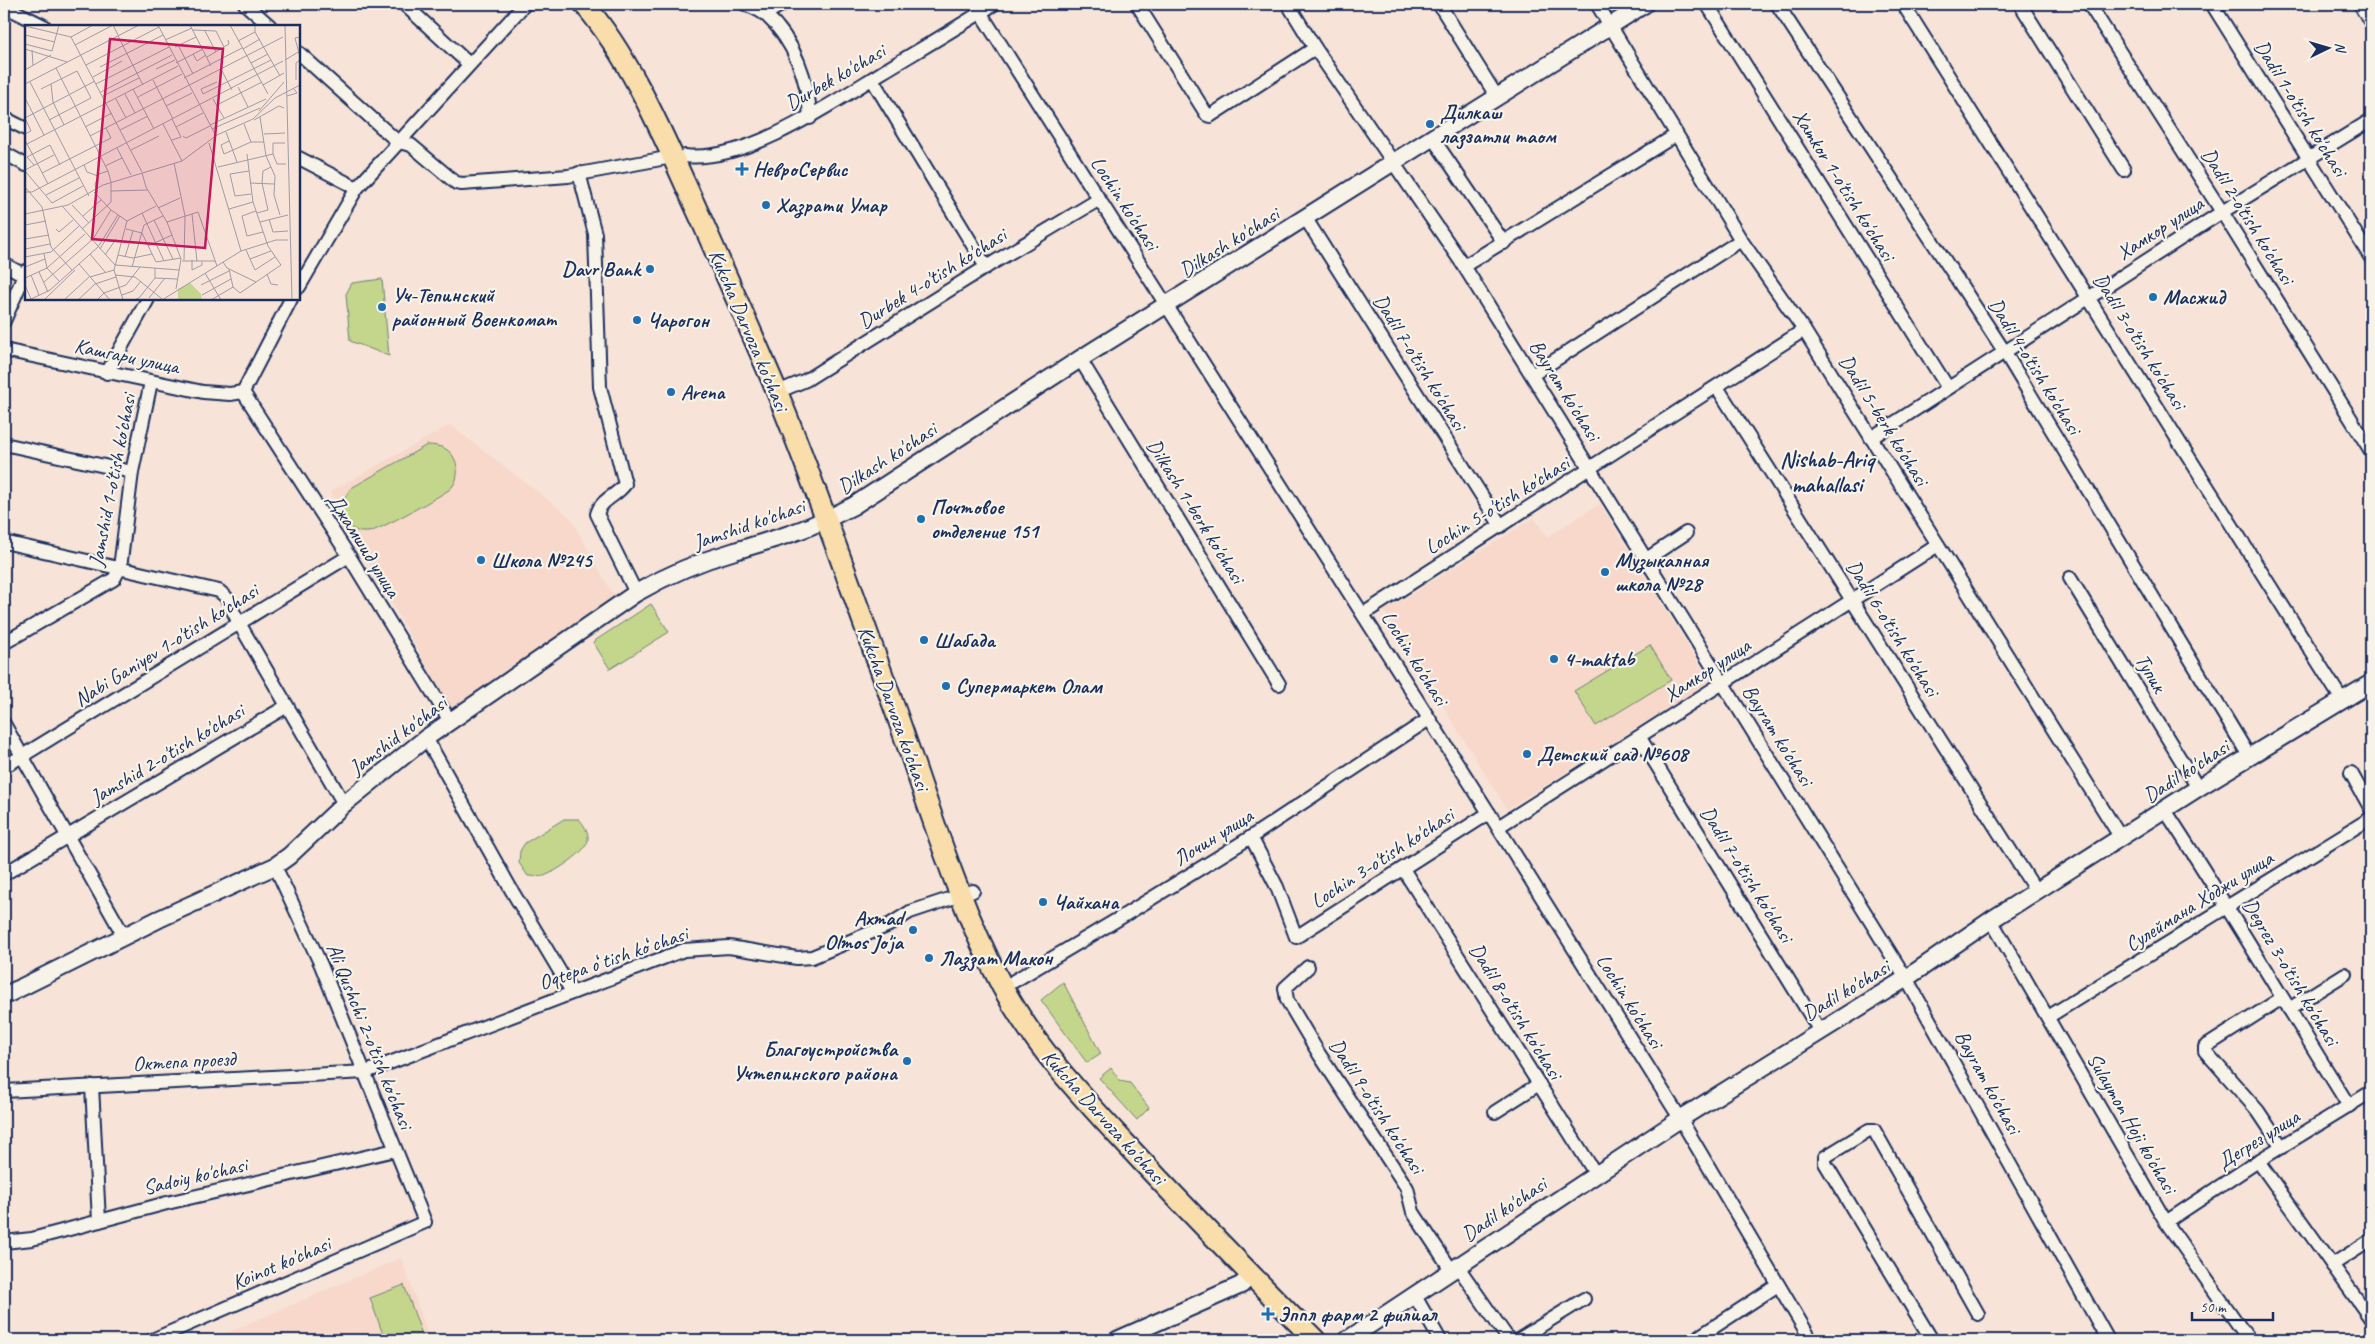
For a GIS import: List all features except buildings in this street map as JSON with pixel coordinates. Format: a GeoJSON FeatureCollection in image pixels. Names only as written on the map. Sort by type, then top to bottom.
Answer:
{"type":"FeatureCollection","features":[{"type":"Feature","properties":{"kind":"main road","name":"Kukcha Darvoza ko'chasi"},"geometry":{"type":"LineString","coordinates":[[584,4],[617,47],[679,156]]}},
{"type":"Feature","properties":{"kind":"main road","name":"Kukcha Darvoza ko'chasi"},"geometry":{"type":"LineString","coordinates":[[601,4],[634,52],[782,390],[968,893],[1008,984],[1079,1076],[1256,1272],[1314,1340]]}},
{"type":"Feature","properties":{"kind":"main road"},"geometry":{"type":"LineString","coordinates":[[2362,4],[2371,18]]}},
{"type":"Feature","properties":{"kind":"main road","name":"Kukcha Darvoza ko'chasi"},"geometry":{"type":"LineString","coordinates":[[1256,1272],[1331,1340]]}},
{"type":"Feature","properties":{"kind":"street"},"geometry":{"type":"LineString","coordinates":[[245,4],[269,25]]}},
{"type":"Feature","properties":{"kind":"street"},"geometry":{"type":"LineString","coordinates":[[404,4],[469,64]]}},
{"type":"Feature","properties":{"kind":"street"},"geometry":{"type":"LineString","coordinates":[[303,271],[357,188],[524,4]]}},
{"type":"Feature","properties":{"kind":"street"},"geometry":{"type":"LineString","coordinates":[[765,14],[783,4]]}},
{"type":"Feature","properties":{"kind":"street","name":"Durbek ko'chasi"},"geometry":{"type":"LineString","coordinates":[[300,53],[398,142],[411,145],[449,179],[462,184],[579,173],[679,156],[701,158],[752,143],[810,118],[978,8],[994,4]]}},
{"type":"Feature","properties":{"kind":"street"},"geometry":{"type":"LineString","coordinates":[[1138,4],[1210,116],[1315,48]]}},
{"type":"Feature","properties":{"kind":"street","name":"Bayram ko'chasi"},"geometry":{"type":"LineString","coordinates":[[1288,4],[1392,163],[1464,266],[1928,1015],[2108,1340]]}},
{"type":"Feature","properties":{"kind":"street"},"geometry":{"type":"LineString","coordinates":[[1439,4],[1497,97]]}},
{"type":"Feature","properties":{"kind":"street","name":"Dadil 5-berk ko'chasi"},"geometry":{"type":"LineString","coordinates":[[1597,4],[1741,240],[1804,330],[2121,838]]}},
{"type":"Feature","properties":{"kind":"street","name":"Dilkash ko'chasi"},"geometry":{"type":"LineString","coordinates":[[830,517],[854,506],[1080,359],[1306,219],[1432,137],[1645,4]]}},
{"type":"Feature","properties":{"kind":"street","name":"Xamkor 1-o'tish ko'chasi"},"geometry":{"type":"LineString","coordinates":[[1707,4],[1948,388]]}},
{"type":"Feature","properties":{"kind":"street","name":"Dadil 4-o'tish ko'chasi"},"geometry":{"type":"LineString","coordinates":[[1777,4],[2004,351],[2249,756]]}},
{"type":"Feature","properties":{"kind":"street","name":"Dadil 3-o'tish ko'chasi"},"geometry":{"type":"LineString","coordinates":[[1903,4],[2342,700]]}},
{"type":"Feature","properties":{"kind":"street"},"geometry":{"type":"LineString","coordinates":[[2020,4],[2124,170]]}},
{"type":"Feature","properties":{"kind":"street","name":"Dadil 2-o'tish ko'chasi"},"geometry":{"type":"LineString","coordinates":[[2089,4],[2222,212],[2371,451]]}},
{"type":"Feature","properties":{"kind":"street","name":"Dadil 1-o'tish ko'chasi"},"geometry":{"type":"LineString","coordinates":[[2212,4],[2371,258]]}},
{"type":"Feature","properties":{"kind":"street"},"geometry":{"type":"LineString","coordinates":[[749,5],[765,14],[785,38],[800,65],[809,98],[810,118]]}},
{"type":"Feature","properties":{"kind":"street"},"geometry":{"type":"LineString","coordinates":[[4,6],[42,25]]}},
{"type":"Feature","properties":{"kind":"street","name":"Lochin ko'chasi"},"geometry":{"type":"LineString","coordinates":[[978,8],[1098,200],[1489,813],[1680,1119],[1811,1340]]}},
{"type":"Feature","properties":{"kind":"street"},"geometry":{"type":"LineString","coordinates":[[872,79],[986,267]]}},
{"type":"Feature","properties":{"kind":"street"},"geometry":{"type":"LineString","coordinates":[[4,118],[25,128]]}},
{"type":"Feature","properties":{"kind":"street","name":"Хамкор улица"},"geometry":{"type":"LineString","coordinates":[[1872,438],[2088,297],[2371,120]]}},
{"type":"Feature","properties":{"kind":"street"},"geometry":{"type":"LineString","coordinates":[[1464,266],[1676,135]]}},
{"type":"Feature","properties":{"kind":"street"},"geometry":{"type":"LineString","coordinates":[[1432,137],[1504,243]]}},
{"type":"Feature","properties":{"kind":"street"},"geometry":{"type":"LineString","coordinates":[[4,154],[25,164]]}},
{"type":"Feature","properties":{"kind":"street"},"geometry":{"type":"LineString","coordinates":[[300,159],[357,188]]}},
{"type":"Feature","properties":{"kind":"street"},"geometry":{"type":"LineString","coordinates":[[579,173],[594,234],[600,387],[625,484],[599,506],[597,514],[636,592]]}},
{"type":"Feature","properties":{"kind":"street","name":"Durbek 4-o'tish ko'chasi"},"geometry":{"type":"LineString","coordinates":[[782,390],[806,380],[986,267],[1098,200]]}},
{"type":"Feature","properties":{"kind":"street","name":"Dadil 7-o'tish ko'chasi"},"geometry":{"type":"LineString","coordinates":[[1306,219],[1501,526]]}},
{"type":"Feature","properties":{"kind":"street"},"geometry":{"type":"LineString","coordinates":[[1532,375],[1741,240]]}},
{"type":"Feature","properties":{"kind":"street"},"geometry":{"type":"LineString","coordinates":[[4,264],[25,273],[4,321]]}},
{"type":"Feature","properties":{"kind":"street"},"geometry":{"type":"LineString","coordinates":[[107,373],[147,300]]}},
{"type":"Feature","properties":{"kind":"street"},"geometry":{"type":"LineString","coordinates":[[243,392],[289,300]]}},
{"type":"Feature","properties":{"kind":"street","name":"Lochin 5-o'tish ko'chasi"},"geometry":{"type":"LineString","coordinates":[[1363,614],[1591,469],[1804,330]]}},
{"type":"Feature","properties":{"kind":"street","name":"Кашгари улица"},"geometry":{"type":"LineString","coordinates":[[4,350],[203,392],[230,394],[243,392]]}},
{"type":"Feature","properties":{"kind":"street","name":"Dilkash 1-berk ko'chasi"},"geometry":{"type":"LineString","coordinates":[[1080,359],[1279,684]]}},
{"type":"Feature","properties":{"kind":"street","name":"Jamshid 1-o'tish ko'chasi"},"geometry":{"type":"LineString","coordinates":[[4,643],[114,579],[120,568],[132,472],[151,382]]}},
{"type":"Feature","properties":{"kind":"street","name":"Dadil 6-o'tish ko'chasi"},"geometry":{"type":"LineString","coordinates":[[1717,387],[2036,891]]}},
{"type":"Feature","properties":{"kind":"street","name":"Джамшид улица"},"geometry":{"type":"LineString","coordinates":[[243,392],[349,556],[450,721]]}},
{"type":"Feature","properties":{"kind":"street"},"geometry":{"type":"LineString","coordinates":[[4,444],[132,472]]}},
{"type":"Feature","properties":{"kind":"street","name":"Jamshid ko'chasi"},"geometry":{"type":"LineString","coordinates":[[4,996],[124,936],[275,866],[289,856],[344,804],[426,738],[636,592],[664,576],[737,550],[795,533],[830,517]]}},
{"type":"Feature","properties":{"kind":"street"},"geometry":{"type":"LineString","coordinates":[[1645,560],[1686,533]]}},
{"type":"Feature","properties":{"kind":"street"},"geometry":{"type":"LineString","coordinates":[[4,542],[219,591],[226,597],[239,623],[344,804]]}},
{"type":"Feature","properties":{"kind":"street","name":"Хамкор улица"},"geometry":{"type":"LineString","coordinates":[[1498,828],[1938,546]]}},
{"type":"Feature","properties":{"kind":"street","name":"Nabi Ganiyev 1-o'tish ko'chasi"},"geometry":{"type":"LineString","coordinates":[[4,767],[349,556]]}},
{"type":"Feature","properties":{"kind":"street","name":"Тупик"},"geometry":{"type":"LineString","coordinates":[[2070,578],[2198,788]]}},
{"type":"Feature","properties":{"kind":"street","name":"Dadil ko'chasi"},"geometry":{"type":"LineString","coordinates":[[1347,1340],[1680,1119],[1905,979],[1991,920],[2198,788],[2371,682]]}},
{"type":"Feature","properties":{"kind":"street","name":"Jamshid 2-o'tish ko'chasi"},"geometry":{"type":"LineString","coordinates":[[4,874],[287,706]]}},
{"type":"Feature","properties":{"kind":"street","name":"Лочин улица"},"geometry":{"type":"LineString","coordinates":[[1008,984],[1251,837],[1429,719]]}},
{"type":"Feature","properties":{"kind":"street"},"geometry":{"type":"LineString","coordinates":[[4,724],[124,936]]}},
{"type":"Feature","properties":{"kind":"street"},"geometry":{"type":"LineString","coordinates":[[426,738],[512,891],[572,992]]}},
{"type":"Feature","properties":{"kind":"street","name":"Dadil 7-o'tish ko'chasi"},"geometry":{"type":"LineString","coordinates":[[1640,738],[1820,1031]]}},
{"type":"Feature","properties":{"kind":"street"},"geometry":{"type":"LineString","coordinates":[[2351,773],[2371,809]]}},
{"type":"Feature","properties":{"kind":"street","name":"Degrez 3-o'tish ko'chasi"},"geometry":{"type":"LineString","coordinates":[[2165,810],[2228,906],[2289,1010],[2349,1106]]}},
{"type":"Feature","properties":{"kind":"street","name":"Lochin 3-o'tish ko'chasi"},"geometry":{"type":"LineString","coordinates":[[1251,837],[1277,887],[1296,937],[1489,813]]}},
{"type":"Feature","properties":{"kind":"street","name":"Сулеймана Ходжи улица"},"geometry":{"type":"LineString","coordinates":[[2048,1018],[2371,818]]}},
{"type":"Feature","properties":{"kind":"street","name":"Ali Qushchi 2-o'tish ko'chasi"},"geometry":{"type":"LineString","coordinates":[[275,866],[321,965],[366,1072],[395,1150],[425,1222]]}},
{"type":"Feature","properties":{"kind":"street","name":"Dadil 8-o'tish ko'chasi"},"geometry":{"type":"LineString","coordinates":[[1403,870],[1595,1174]]}},
{"type":"Feature","properties":{"kind":"street","name":"Oqtepa oʻtish koʻchasi"},"geometry":{"type":"LineString","coordinates":[[366,1072],[684,950],[729,947],[797,958],[812,957],[889,924],[910,912],[968,893]]}},
{"type":"Feature","properties":{"kind":"street","name":"Sulaymon Hoji ko'chasi"},"geometry":{"type":"LineString","coordinates":[[1991,920],[2166,1222],[2249,1340]]}},
{"type":"Feature","properties":{"kind":"street","name":"Dadil 9-o'tish ko'chasi"},"geometry":{"type":"LineString","coordinates":[[1308,967],[1285,988],[1288,1000],[1320,1054],[1407,1188],[1412,1212],[1455,1269]]}},
{"type":"Feature","properties":{"kind":"street"},"geometry":{"type":"LineString","coordinates":[[2289,1010],[2345,974]]}},
{"type":"Feature","properties":{"kind":"street"},"geometry":{"type":"LineString","coordinates":[[2282,998],[2205,1047],[2205,1051],[2258,1111],[2282,1146]]}},
{"type":"Feature","properties":{"kind":"street","name":"Октепа проезд"},"geometry":{"type":"LineString","coordinates":[[4,1090],[366,1072]]}},
{"type":"Feature","properties":{"kind":"street"},"geometry":{"type":"LineString","coordinates":[[1495,1112],[1539,1084]]}},
{"type":"Feature","properties":{"kind":"street"},"geometry":{"type":"LineString","coordinates":[[92,1086],[100,1221]]}},
{"type":"Feature","properties":{"kind":"street","name":"Дегрез улица"},"geometry":{"type":"LineString","coordinates":[[2166,1222],[2258,1161],[2371,1092]]}},
{"type":"Feature","properties":{"kind":"street"},"geometry":{"type":"LineString","coordinates":[[1932,1340],[1825,1162],[1825,1157],[1869,1130],[1874,1130],[1978,1314]]}},
{"type":"Feature","properties":{"kind":"street","name":"Sadoiy ko'chasi"},"geometry":{"type":"LineString","coordinates":[[4,1242],[32,1238],[168,1203],[395,1150]]}},
{"type":"Feature","properties":{"kind":"street"},"geometry":{"type":"LineString","coordinates":[[2258,1161],[2371,1320]]}},
{"type":"Feature","properties":{"kind":"street","name":"Koinot ko'chasi"},"geometry":{"type":"LineString","coordinates":[[152,1340],[425,1222]]}},
{"type":"Feature","properties":{"kind":"street"},"geometry":{"type":"LineString","coordinates":[[2332,1265],[2371,1240]]}},
{"type":"Feature","properties":{"kind":"street"},"geometry":{"type":"LineString","coordinates":[[1455,1269],[1509,1340]]}},
{"type":"Feature","properties":{"kind":"street"},"geometry":{"type":"LineString","coordinates":[[1117,1340],[1241,1285],[1256,1272]]}},
{"type":"Feature","properties":{"kind":"street"},"geometry":{"type":"LineString","coordinates":[[1699,1339],[1778,1285]]}},
{"type":"Feature","properties":{"kind":"street"},"geometry":{"type":"LineString","coordinates":[[1415,1296],[1440,1340]]}},
{"type":"Feature","properties":{"kind":"street"},"geometry":{"type":"LineString","coordinates":[[1518,1340],[1584,1300]]}},
{"type":"Feature","properties":{"kind":"shaded area","name":"Школа №245"},"geometry":{"type":"Polygon","coordinates":[[[450,425],[570,517],[617,602],[454,714],[330,492],[450,425]]]}},
{"type":"Feature","properties":{"kind":"shaded area","name":"4-maktab"},"geometry":{"type":"Polygon","coordinates":[[[1600,504],[1710,682],[1507,809],[1384,611],[1534,518],[1547,537],[1600,504]]]}},
{"type":"Feature","properties":{"kind":"shaded area"},"geometry":{"type":"Polygon","coordinates":[[[401,1258],[430,1340],[211,1340],[401,1258]]]}},
{"type":"Feature","properties":{"kind":"green space"},"geometry":{"type":"Polygon","coordinates":[[[382,279],[389,356],[350,341],[346,294],[352,283],[382,279]]]}},
{"type":"Feature","properties":{"kind":"green space"},"geometry":{"type":"Polygon","coordinates":[[[427,445],[444,448],[453,456],[457,471],[453,486],[445,493],[374,530],[360,532],[352,528],[344,517],[343,509],[347,494],[353,487],[427,445]]]}},
{"type":"Feature","properties":{"kind":"green space"},"geometry":{"type":"Polygon","coordinates":[[[651,604],[669,632],[610,669],[593,642],[651,604]]]}},
{"type":"Feature","properties":{"kind":"green space"},"geometry":{"type":"Polygon","coordinates":[[[1650,645],[1671,680],[1596,726],[1574,691],[1650,645]]]}},
{"type":"Feature","properties":{"kind":"green space"},"geometry":{"type":"Polygon","coordinates":[[[564,819],[579,819],[588,834],[586,845],[577,856],[549,874],[544,876],[528,876],[519,863],[520,851],[525,843],[564,819]]]}},
{"type":"Feature","properties":{"kind":"green space"},"geometry":{"type":"Polygon","coordinates":[[[1063,982],[1101,1054],[1087,1063],[1041,1000],[1063,982]]]}},
{"type":"Feature","properties":{"kind":"green space"},"geometry":{"type":"Polygon","coordinates":[[[1111,1068],[1120,1081],[1130,1083],[1149,1108],[1137,1120],[1099,1078],[1111,1068]]]}},
{"type":"Feature","properties":{"kind":"green space"},"geometry":{"type":"Polygon","coordinates":[[[404,1285],[424,1340],[385,1340],[370,1298],[404,1285]]]}},
{"type":"Feature","properties":{"kind":"place","name":"Дилкаш лаззатли таом"},"geometry":{"type":"Point","coordinates":[1430,124]}},
{"type":"Feature","properties":{"kind":"place","name":"НевроСервис"},"geometry":{"type":"Point","coordinates":[742,169]}},
{"type":"Feature","properties":{"kind":"place","name":"Хазрати Умар"},"geometry":{"type":"Point","coordinates":[766,205]}},
{"type":"Feature","properties":{"kind":"place","name":"Davr Bank"},"geometry":{"type":"Point","coordinates":[650,269]}},
{"type":"Feature","properties":{"kind":"place","name":"Масжид"},"geometry":{"type":"Point","coordinates":[2153,297]}},
{"type":"Feature","properties":{"kind":"place","name":"Уч-Тепинский районный Военкомат"},"geometry":{"type":"Point","coordinates":[382,307]}},
{"type":"Feature","properties":{"kind":"place","name":"Чарогон"},"geometry":{"type":"Point","coordinates":[637,320]}},
{"type":"Feature","properties":{"kind":"place","name":"Arena"},"geometry":{"type":"Point","coordinates":[671,392]}},
{"type":"Feature","properties":{"kind":"place","name":"Почтовое отделение 151"},"geometry":{"type":"Point","coordinates":[921,519]}},
{"type":"Feature","properties":{"kind":"place","name":"Школа №245"},"geometry":{"type":"Point","coordinates":[481,560]}},
{"type":"Feature","properties":{"kind":"place","name":"Музыкалная школа №28"},"geometry":{"type":"Point","coordinates":[1605,572]}},
{"type":"Feature","properties":{"kind":"place","name":"Шабада"},"geometry":{"type":"Point","coordinates":[924,640]}},
{"type":"Feature","properties":{"kind":"place","name":"4-maktab"},"geometry":{"type":"Point","coordinates":[1554,659]}},
{"type":"Feature","properties":{"kind":"place","name":"Супермаркет Олам"},"geometry":{"type":"Point","coordinates":[946,686]}},
{"type":"Feature","properties":{"kind":"place","name":"Детский сад №608"},"geometry":{"type":"Point","coordinates":[1527,754]}},
{"type":"Feature","properties":{"kind":"place","name":"Чайхана"},"geometry":{"type":"Point","coordinates":[1043,902]}},
{"type":"Feature","properties":{"kind":"place","name":"Axmad Olmos Jo'ja"},"geometry":{"type":"Point","coordinates":[913,930]}},
{"type":"Feature","properties":{"kind":"place","name":"Лаззат Макон"},"geometry":{"type":"Point","coordinates":[929,958]}},
{"type":"Feature","properties":{"kind":"place","name":"Благоустройства Учтепинского района"},"geometry":{"type":"Point","coordinates":[907,1061]}},
{"type":"Feature","properties":{"kind":"place","name":"Эппл фарм 2 филиал"},"geometry":{"type":"Point","coordinates":[1268,1314]}},
{"type":"Feature","properties":{"kind":"district","name":"Nishab-Ariq mahallasi"},"geometry":{"type":"Point","coordinates":[1827,472]}}]}
